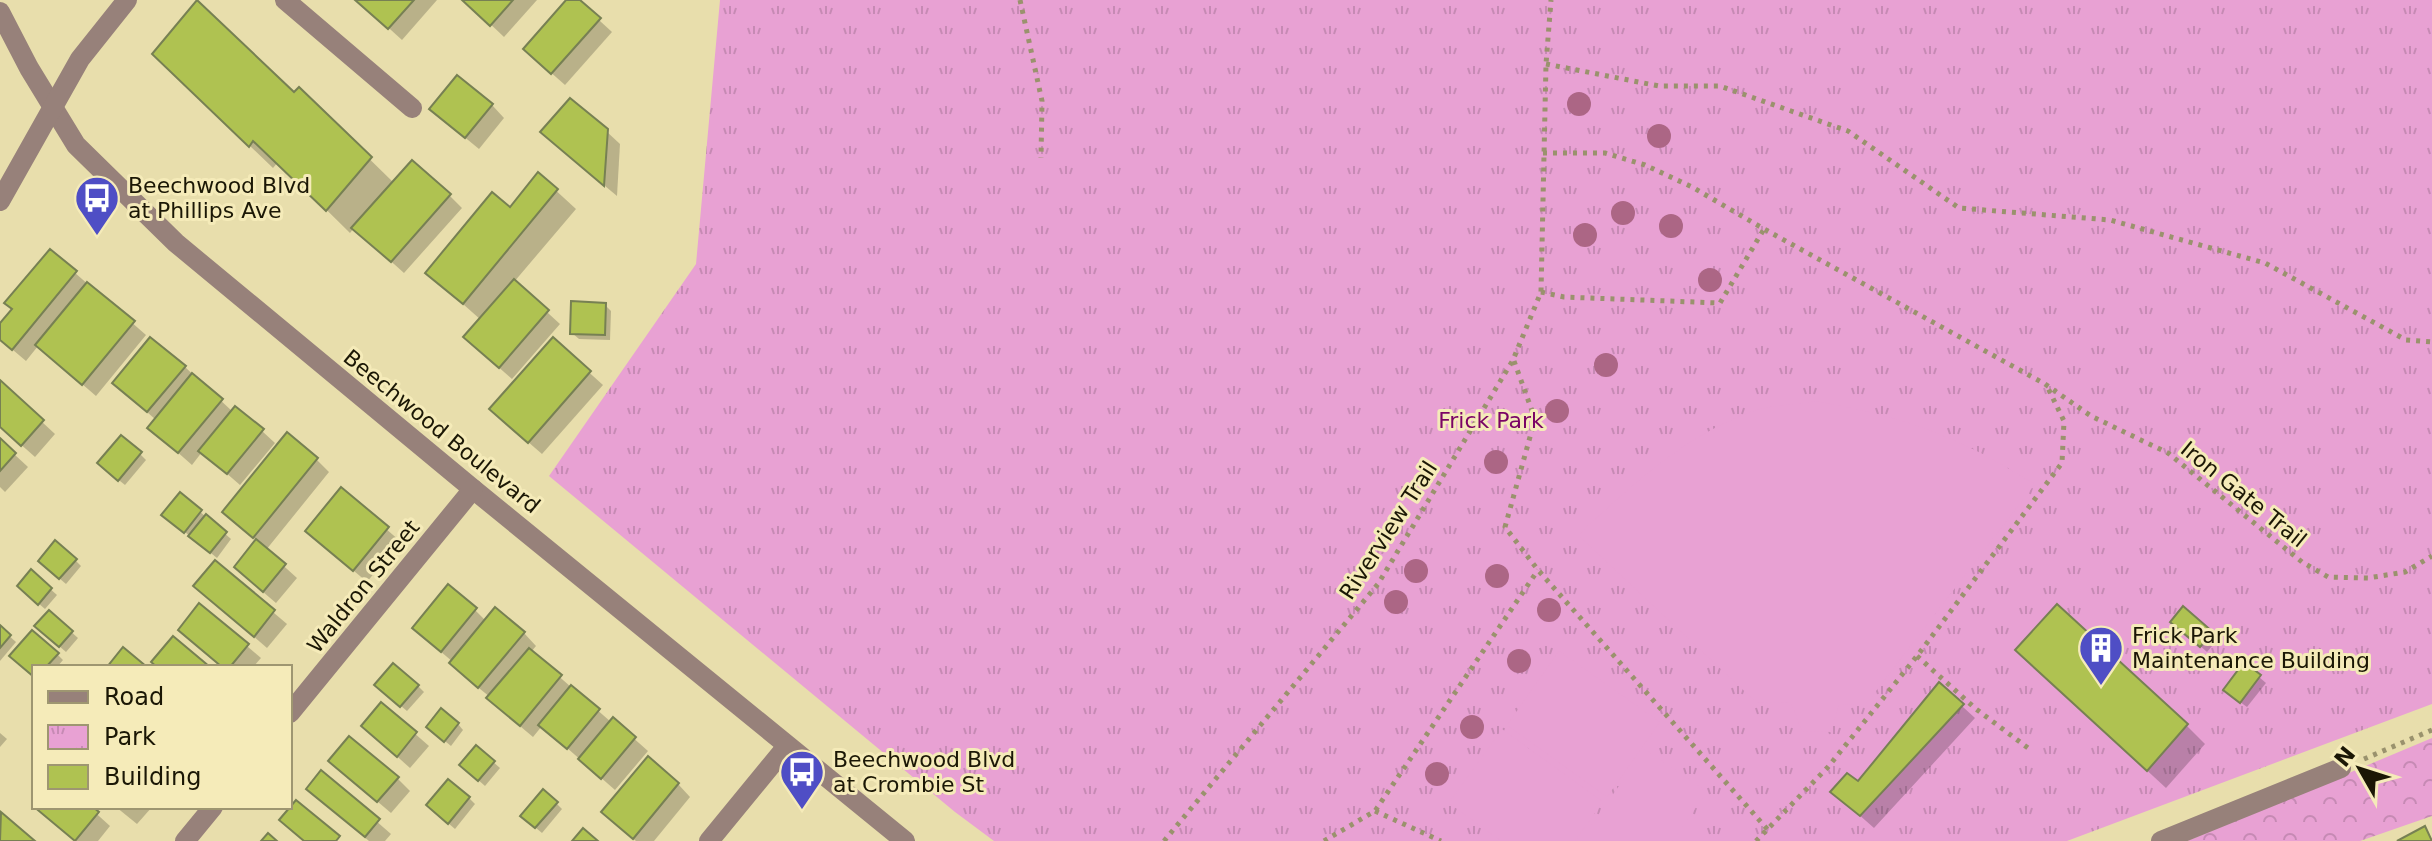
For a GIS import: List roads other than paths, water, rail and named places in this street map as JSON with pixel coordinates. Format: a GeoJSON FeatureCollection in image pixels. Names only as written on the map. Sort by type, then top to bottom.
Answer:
{"type":"FeatureCollection","features":[{"type":"Feature","properties":{"kind":"street"},"geometry":{"type":"LineString","coordinates":[[0,201],[80,59],[127,0]]}},
{"type":"Feature","properties":{"kind":"street"},"geometry":{"type":"LineString","coordinates":[[285,0],[412,108]]}},
{"type":"Feature","properties":{"kind":"street","name":"Beechwood Boulevard"},"geometry":{"type":"LineString","coordinates":[[0,12],[53,110],[76,145],[176,243],[905,841]]}},
{"type":"Feature","properties":{"kind":"street","name":"Waldron Street"},"geometry":{"type":"LineString","coordinates":[[292,711],[473,489]]}},
{"type":"Feature","properties":{"kind":"street"},"geometry":{"type":"LineString","coordinates":[[709,841],[787,746]]}},
{"type":"Feature","properties":{"kind":"street"},"geometry":{"type":"LineString","coordinates":[[2161,841],[2341,768]]}},
{"type":"Feature","properties":{"kind":"street"},"geometry":{"type":"LineString","coordinates":[[185,841],[211,809]]}},
{"type":"Feature","properties":{"kind":"place","name":"Beechwood Blvd at Phillips Ave"},"geometry":{"type":"Point","coordinates":[97,237]}},
{"type":"Feature","properties":{"kind":"place","name":"Frick Park Maintenance Building"},"geometry":{"type":"Point","coordinates":[2101,687]}},
{"type":"Feature","properties":{"kind":"place","name":"Beechwood Blvd at Crombie St"},"geometry":{"type":"Point","coordinates":[802,811]}},
{"type":"Feature","properties":{"kind":"park label","name":"Frick Park"},"geometry":{"type":"Point","coordinates":[1491,420]}}]}
